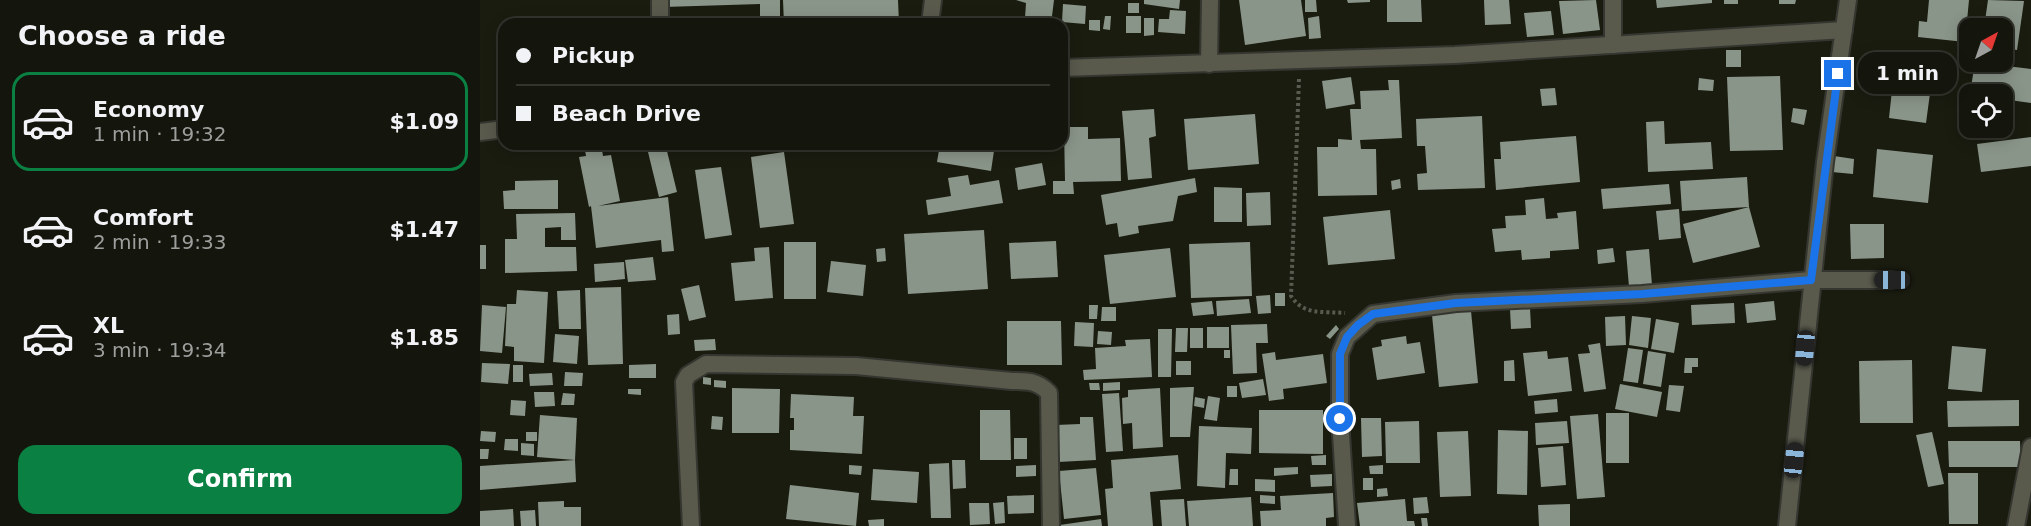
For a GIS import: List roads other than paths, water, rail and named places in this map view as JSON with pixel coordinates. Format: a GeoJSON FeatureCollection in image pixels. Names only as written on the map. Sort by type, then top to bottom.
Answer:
{"type":"FeatureCollection","features":[{"type":"Feature","properties":{"kind":"street"},"geometry":{"type":"LineString","coordinates":[[660,0],[660,18]]}},
{"type":"Feature","properties":{"kind":"street"},"geometry":{"type":"LineString","coordinates":[[931,18],[933,0]]}},
{"type":"Feature","properties":{"kind":"street"},"geometry":{"type":"LineString","coordinates":[[1209,64],[1210,0]]}},
{"type":"Feature","properties":{"kind":"street"},"geometry":{"type":"LineString","coordinates":[[1613,0],[1613,45]]}},
{"type":"Feature","properties":{"kind":"street"},"geometry":{"type":"LineString","coordinates":[[1787,526],[1811,280],[1848,0]]}},
{"type":"Feature","properties":{"kind":"street"},"geometry":{"type":"LineString","coordinates":[[1068,68],[1455,55],[1844,30]]}},
{"type":"Feature","properties":{"kind":"street"},"geometry":{"type":"LineString","coordinates":[[480,132],[498,130]]}},
{"type":"Feature","properties":{"kind":"street"},"geometry":{"type":"LineString","coordinates":[[1347,526],[1340,419],[1340,354],[1347,337],[1373,314],[1456,303],[1642,294],[1811,280],[1892,280]]}},
{"type":"Feature","properties":{"kind":"street"},"geometry":{"type":"LineString","coordinates":[[692,526],[684,382],[688,375],[706,364],[856,366],[1029,381],[1042,385],[1049,393],[1051,526]]}},
{"type":"Feature","properties":{"kind":"street"},"geometry":{"type":"LineString","coordinates":[[2016,526],[2026,505],[2031,447]]}}]}
